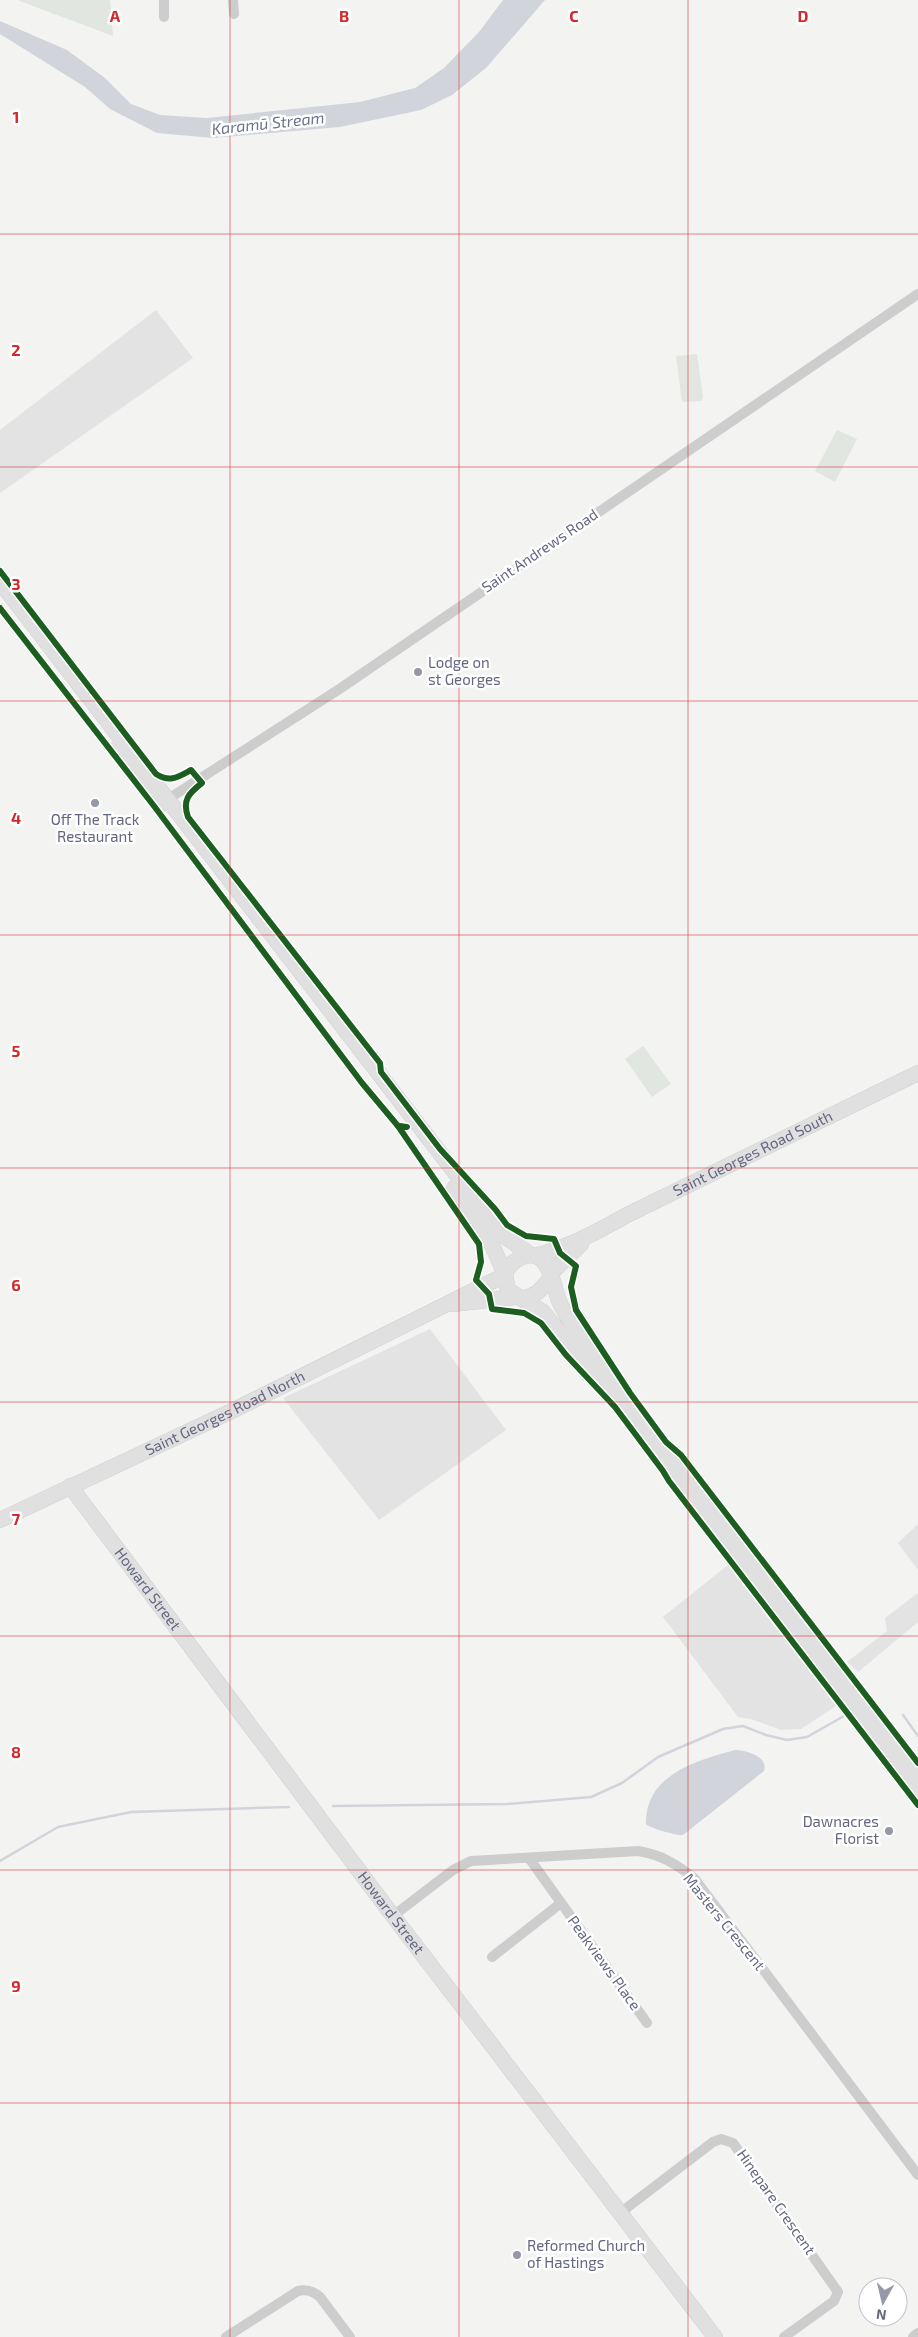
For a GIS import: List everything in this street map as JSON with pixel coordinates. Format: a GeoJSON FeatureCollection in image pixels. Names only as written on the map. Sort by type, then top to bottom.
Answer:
{"type":"FeatureCollection","features":[{"type":"Feature","properties":{"kind":"main road"},"geometry":{"type":"LineString","coordinates":[[0,582],[458,1193],[492,1245],[505,1275],[508,1290],[543,1312],[588,1366],[918,1794]]}},
{"type":"Feature","properties":{"kind":"main road"},"geometry":{"type":"LineString","coordinates":[[0,598],[164,802],[504,1236],[546,1264],[569,1320],[592,1353],[918,1779]]}},
{"type":"Feature","properties":{"kind":"main road","name":"Saint Georges Road South"},"geometry":{"type":"LineString","coordinates":[[533,1255],[565,1247],[589,1236],[627,1215],[918,1073]]}},
{"type":"Feature","properties":{"kind":"main road","name":"Saint Georges Road South"},"geometry":{"type":"LineString","coordinates":[[550,1276],[589,1236]]}},
{"type":"Feature","properties":{"kind":"main road"},"geometry":{"type":"LineString","coordinates":[[505,1275],[517,1260],[533,1255]]}},
{"type":"Feature","properties":{"kind":"main road","name":"Saint Georges Road North"},"geometry":{"type":"LineString","coordinates":[[0,1520],[234,1410],[505,1275]]}},
{"type":"Feature","properties":{"kind":"main road"},"geometry":{"type":"LineString","coordinates":[[518,1297],[538,1293],[550,1276]]}},
{"type":"Feature","properties":{"kind":"main road","name":"Saint Georges Road North"},"geometry":{"type":"LineString","coordinates":[[449,1304],[518,1297]]}},
{"type":"Feature","properties":{"kind":"main road","name":"Howard Street"},"geometry":{"type":"LineString","coordinates":[[70,1486],[393,1916],[714,2337]]}},
{"type":"Feature","properties":{"kind":"street"},"geometry":{"type":"LineString","coordinates":[[164,0],[164,17]]}},
{"type":"Feature","properties":{"kind":"street"},"geometry":{"type":"LineString","coordinates":[[232,0],[234,14]]}},
{"type":"Feature","properties":{"kind":"street","name":"Saint Andrews Road"},"geometry":{"type":"LineString","coordinates":[[164,802],[342,688],[918,294]]}},
{"type":"Feature","properties":{"kind":"street","name":"Masters Crescent"},"geometry":{"type":"LineString","coordinates":[[393,1916],[453,1870],[471,1861],[638,1851],[656,1854],[673,1862],[694,1878],[918,2175]]}},
{"type":"Feature","properties":{"kind":"street","name":"Peakviews Place"},"geometry":{"type":"LineString","coordinates":[[529,1858],[647,2023]]}},
{"type":"Feature","properties":{"kind":"street","name":"Peakviews Place"},"geometry":{"type":"LineString","coordinates":[[492,1957],[561,1903]]}},
{"type":"Feature","properties":{"kind":"street","name":"Hinepare Crescent"},"geometry":{"type":"LineString","coordinates":[[620,2213],[713,2142],[721,2139],[733,2142],[838,2292],[834,2301],[784,2337]]}},
{"type":"Feature","properties":{"kind":"street"},"geometry":{"type":"LineString","coordinates":[[226,2337],[298,2291],[310,2291],[324,2302],[350,2337]]}},
{"type":"Feature","properties":{"kind":"street"},"geometry":{"type":"LineString","coordinates":[[913,2337],[918,2333]]}},
{"type":"Feature","properties":{"kind":"shaded area"},"geometry":{"type":"Polygon","coordinates":[[[17,0],[110,0],[113,36],[17,0]]]}},
{"type":"Feature","properties":{"kind":"shaded area"},"geometry":{"type":"Polygon","coordinates":[[[156,310],[193,358],[0,493],[0,430],[156,310]]]}},
{"type":"Feature","properties":{"kind":"shaded area"},"geometry":{"type":"Polygon","coordinates":[[[697,354],[703,397],[701,401],[682,402],[676,356],[697,354]]]}},
{"type":"Feature","properties":{"kind":"shaded area"},"geometry":{"type":"Polygon","coordinates":[[[837,430],[857,439],[835,482],[815,471],[837,430]]]}},
{"type":"Feature","properties":{"kind":"shaded area"},"geometry":{"type":"Polygon","coordinates":[[[643,1046],[671,1084],[652,1097],[625,1059],[643,1046]]]}},
{"type":"Feature","properties":{"kind":"shaded area"},"geometry":{"type":"Polygon","coordinates":[[[430,1329],[506,1430],[379,1520],[283,1398],[430,1329]]]}},
{"type":"Feature","properties":{"kind":"shaded area"},"geometry":{"type":"Polygon","coordinates":[[[918,1524],[918,1570],[898,1543],[918,1524]]]}},
{"type":"Feature","properties":{"kind":"shaded area"},"geometry":{"type":"Polygon","coordinates":[[[728,1565],[836,1706],[801,1729],[781,1730],[751,1719],[738,1717],[663,1617],[649,1628],[728,1565]]]}},
{"type":"Feature","properties":{"kind":"shaded area"},"geometry":{"type":"Polygon","coordinates":[[[918,1593],[918,1622],[858,1672],[847,1662],[887,1631],[885,1618],[918,1593]]]}},
{"type":"Feature","properties":{"kind":"water","name":"Karamū Stream"},"geometry":{"type":"Polygon","coordinates":[[[503,0],[545,0],[486,68],[452,95],[421,110],[340,127],[213,138],[157,133],[110,109],[85,87],[0,34],[0,21],[67,50],[105,78],[131,104],[160,115],[207,118],[360,102],[415,88],[444,68],[479,32],[503,0]]]}},
{"type":"Feature","properties":{"kind":"water"},"geometry":{"type":"Polygon","coordinates":[[[735,1750],[756,1755],[765,1766],[764,1771],[683,1835],[652,1828],[646,1824],[648,1807],[654,1793],[663,1782],[689,1765],[735,1750]]]}},
{"type":"Feature","properties":{"kind":"waterway"},"geometry":{"type":"LineString","coordinates":[[903,1715],[918,1736]]}},
{"type":"Feature","properties":{"kind":"waterway"},"geometry":{"type":"LineString","coordinates":[[333,1806],[507,1804],[591,1797],[622,1783],[658,1757],[723,1729],[743,1726],[766,1735],[787,1740],[807,1737],[844,1716]]}},
{"type":"Feature","properties":{"kind":"waterway"},"geometry":{"type":"LineString","coordinates":[[0,1861],[58,1827],[131,1812],[289,1807]]}},
{"type":"Feature","properties":{"kind":"cycle path"},"geometry":{"type":"LineString","coordinates":[[0,571],[156,774],[170,779],[191,770],[202,783],[193,790],[186,801],[188,817],[380,1063],[381,1072],[440,1149],[495,1209],[507,1225],[526,1236],[554,1239],[560,1253],[576,1266],[571,1287],[576,1310],[630,1393],[666,1442],[681,1455],[918,1763]]}},
{"type":"Feature","properties":{"kind":"cycle path"},"geometry":{"type":"LineString","coordinates":[[0,608],[154,806],[362,1083],[398,1126],[404,1127]]}},
{"type":"Feature","properties":{"kind":"cycle path"},"geometry":{"type":"LineString","coordinates":[[407,1127],[398,1126],[479,1244],[481,1262],[476,1280],[489,1294],[492,1309],[524,1313],[541,1323],[566,1355],[615,1407],[669,1481],[918,1805]]}},
{"type":"Feature","properties":{"kind":"place","name":"Lodge on st Georges"},"geometry":{"type":"Point","coordinates":[418,672]}},
{"type":"Feature","properties":{"kind":"place","name":"Off The Track Restaurant"},"geometry":{"type":"Point","coordinates":[95,803]}},
{"type":"Feature","properties":{"kind":"place","name":"Dawnacres Florist"},"geometry":{"type":"Point","coordinates":[889,1831]}},
{"type":"Feature","properties":{"kind":"place","name":"Reformed Church of Hastings"},"geometry":{"type":"Point","coordinates":[517,2255]}}]}
